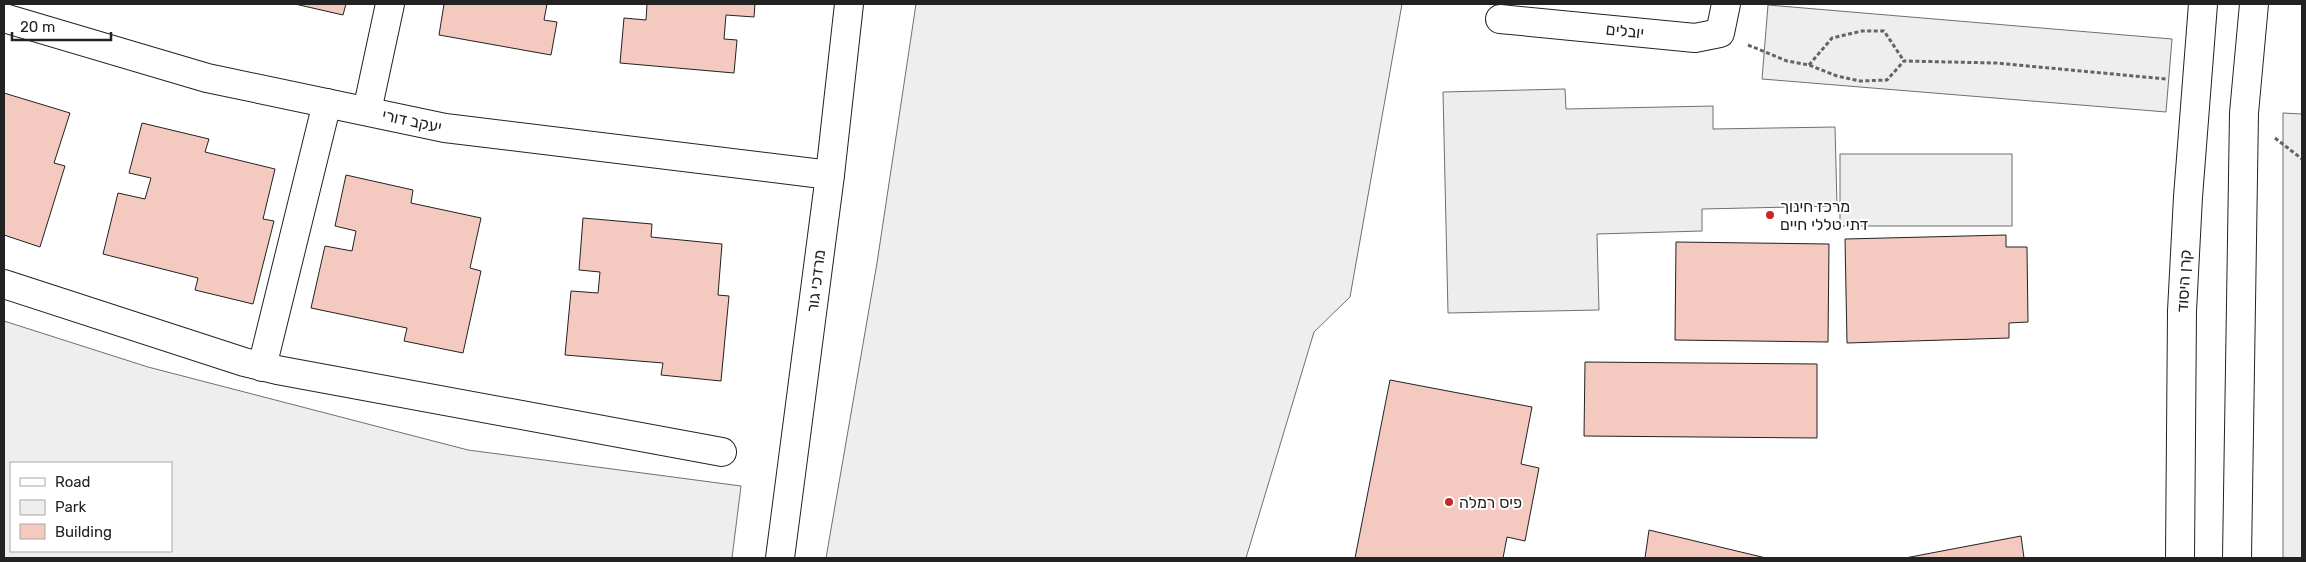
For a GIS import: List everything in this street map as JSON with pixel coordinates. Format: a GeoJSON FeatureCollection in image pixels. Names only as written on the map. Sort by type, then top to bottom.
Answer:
{"type":"FeatureCollection","features":[{"type":"Feature","properties":{"kind":"street"},"geometry":{"type":"LineString","coordinates":[[367,111],[390,4]]}},
{"type":"Feature","properties":{"kind":"street","name":"מרדכי גור"},"geometry":{"type":"LineString","coordinates":[[780,558],[830,174],[849,4]]}},
{"type":"Feature","properties":{"kind":"street"},"geometry":{"type":"LineString","coordinates":[[1720,33],[1726,4]]}},
{"type":"Feature","properties":{"kind":"street","name":"קרן היסוד"},"geometry":{"type":"LineString","coordinates":[[2180,558],[2182,312],[2196,82],[2203,4]]}},
{"type":"Feature","properties":{"kind":"street"},"geometry":{"type":"LineString","coordinates":[[2237,558],[2244,114],[2254,4]]}},
{"type":"Feature","properties":{"kind":"street","name":"יעקב דורי"},"geometry":{"type":"LineString","coordinates":[[4,18],[207,78],[445,128],[830,174]]}},
{"type":"Feature","properties":{"kind":"street","name":"יובלים"},"geometry":{"type":"LineString","coordinates":[[1500,18],[1695,38],[1720,33]]}},
{"type":"Feature","properties":{"kind":"street"},"geometry":{"type":"LineString","coordinates":[[262,367],[327,103]]}},
{"type":"Feature","properties":{"kind":"street"},"geometry":{"type":"LineString","coordinates":[[4,284],[262,367],[722,452]]}},
{"type":"Feature","properties":{"kind":"path"},"geometry":{"type":"LineString","coordinates":[[1809,65],[1832,38],[1862,30],[1884,30],[1904,60]]}},
{"type":"Feature","properties":{"kind":"path"},"geometry":{"type":"LineString","coordinates":[[1720,33],[1787,60],[1809,65],[1837,76],[1860,81],[1887,80],[1904,60]]}},
{"type":"Feature","properties":{"kind":"path"},"geometry":{"type":"LineString","coordinates":[[1904,60],[1996,63],[2196,82]]}},
{"type":"Feature","properties":{"kind":"green space"},"geometry":{"type":"Polygon","coordinates":[[[916,4],[1402,4],[1350,297],[1314,332],[1246,558],[826,558],[877,263],[916,4]]]}},
{"type":"Feature","properties":{"kind":"green space"},"geometry":{"type":"Polygon","coordinates":[[[1768,5],[2172,39],[2166,112],[1762,79],[1768,5]]]}},
{"type":"Feature","properties":{"kind":"green space"},"geometry":{"type":"Polygon","coordinates":[[[2283,113],[2302,114],[2302,558],[2283,558],[2283,113]]]}},
{"type":"Feature","properties":{"kind":"green space"},"geometry":{"type":"Polygon","coordinates":[[[1840,154],[2012,154],[2012,226],[1840,226],[1840,154]]]}},
{"type":"Feature","properties":{"kind":"green space"},"geometry":{"type":"Polygon","coordinates":[[[4,321],[148,367],[468,450],[741,486],[732,558],[4,558],[4,321]]]}},
{"type":"Feature","properties":{"kind":"shaded area"},"geometry":{"type":"Polygon","coordinates":[[[1565,89],[1566,109],[1713,106],[1713,129],[1835,127],[1837,206],[1702,209],[1702,231],[1597,234],[1599,310],[1448,313],[1443,92],[1565,89]]]}},
{"type":"Feature","properties":{"kind":"building"},"geometry":{"type":"Polygon","coordinates":[[[295,4],[346,4],[343,15],[295,4]]]}},
{"type":"Feature","properties":{"kind":"building"},"geometry":{"type":"Polygon","coordinates":[[[444,4],[547,4],[544,20],[557,22],[551,55],[439,35],[444,4]]]}},
{"type":"Feature","properties":{"kind":"building"},"geometry":{"type":"Polygon","coordinates":[[[647,4],[755,4],[754,17],[726,15],[724,39],[737,40],[734,73],[620,63],[624,18],[646,20],[647,4]]]}},
{"type":"Feature","properties":{"kind":"building"},"geometry":{"type":"Polygon","coordinates":[[[4,93],[70,113],[54,163],[65,166],[40,247],[4,235],[4,93]]]}},
{"type":"Feature","properties":{"kind":"building"},"geometry":{"type":"Polygon","coordinates":[[[142,123],[209,139],[205,152],[275,169],[263,219],[274,221],[253,304],[195,290],[198,278],[103,254],[118,193],[145,199],[151,178],[129,173],[142,123]]]}},
{"type":"Feature","properties":{"kind":"building"},"geometry":{"type":"Polygon","coordinates":[[[346,175],[413,190],[411,203],[481,218],[470,268],[481,271],[463,353],[404,341],[407,328],[311,308],[325,246],[352,251],[356,231],[335,226],[346,175]]]}},
{"type":"Feature","properties":{"kind":"building"},"geometry":{"type":"Polygon","coordinates":[[[583,218],[652,224],[651,237],[722,244],[718,295],[729,296],[721,381],[661,375],[663,363],[565,355],[571,291],[598,293],[600,272],[579,270],[583,218]]]}},
{"type":"Feature","properties":{"kind":"building"},"geometry":{"type":"Polygon","coordinates":[[[2006,235],[2006,247],[2027,247],[2028,322],[2009,323],[2009,338],[1847,343],[1845,239],[2006,235]]]}},
{"type":"Feature","properties":{"kind":"building"},"geometry":{"type":"Polygon","coordinates":[[[1676,242],[1829,244],[1828,342],[1675,340],[1676,242]]]}},
{"type":"Feature","properties":{"kind":"building"},"geometry":{"type":"Polygon","coordinates":[[[1585,362],[1817,364],[1817,438],[1584,436],[1585,362]]]}},
{"type":"Feature","properties":{"kind":"building","name":"פיס רמלה"},"geometry":{"type":"Polygon","coordinates":[[[1390,380],[1532,407],[1521,464],[1539,468],[1525,541],[1507,537],[1503,558],[1355,558],[1390,380]]]}},
{"type":"Feature","properties":{"kind":"building"},"geometry":{"type":"Polygon","coordinates":[[[1649,530],[1766,558],[1645,558],[1649,530]]]}},
{"type":"Feature","properties":{"kind":"building"},"geometry":{"type":"Polygon","coordinates":[[[2021,536],[2024,558],[1905,558],[2021,536]]]}},
{"type":"Feature","properties":{"kind":"place","name":"מרכז חינוך דתי טללי חיים"},"geometry":{"type":"Point","coordinates":[1770,215]}},
{"type":"Feature","properties":{"kind":"place","name":"פיס רמלה"},"geometry":{"type":"Point","coordinates":[1449,502]}}]}
